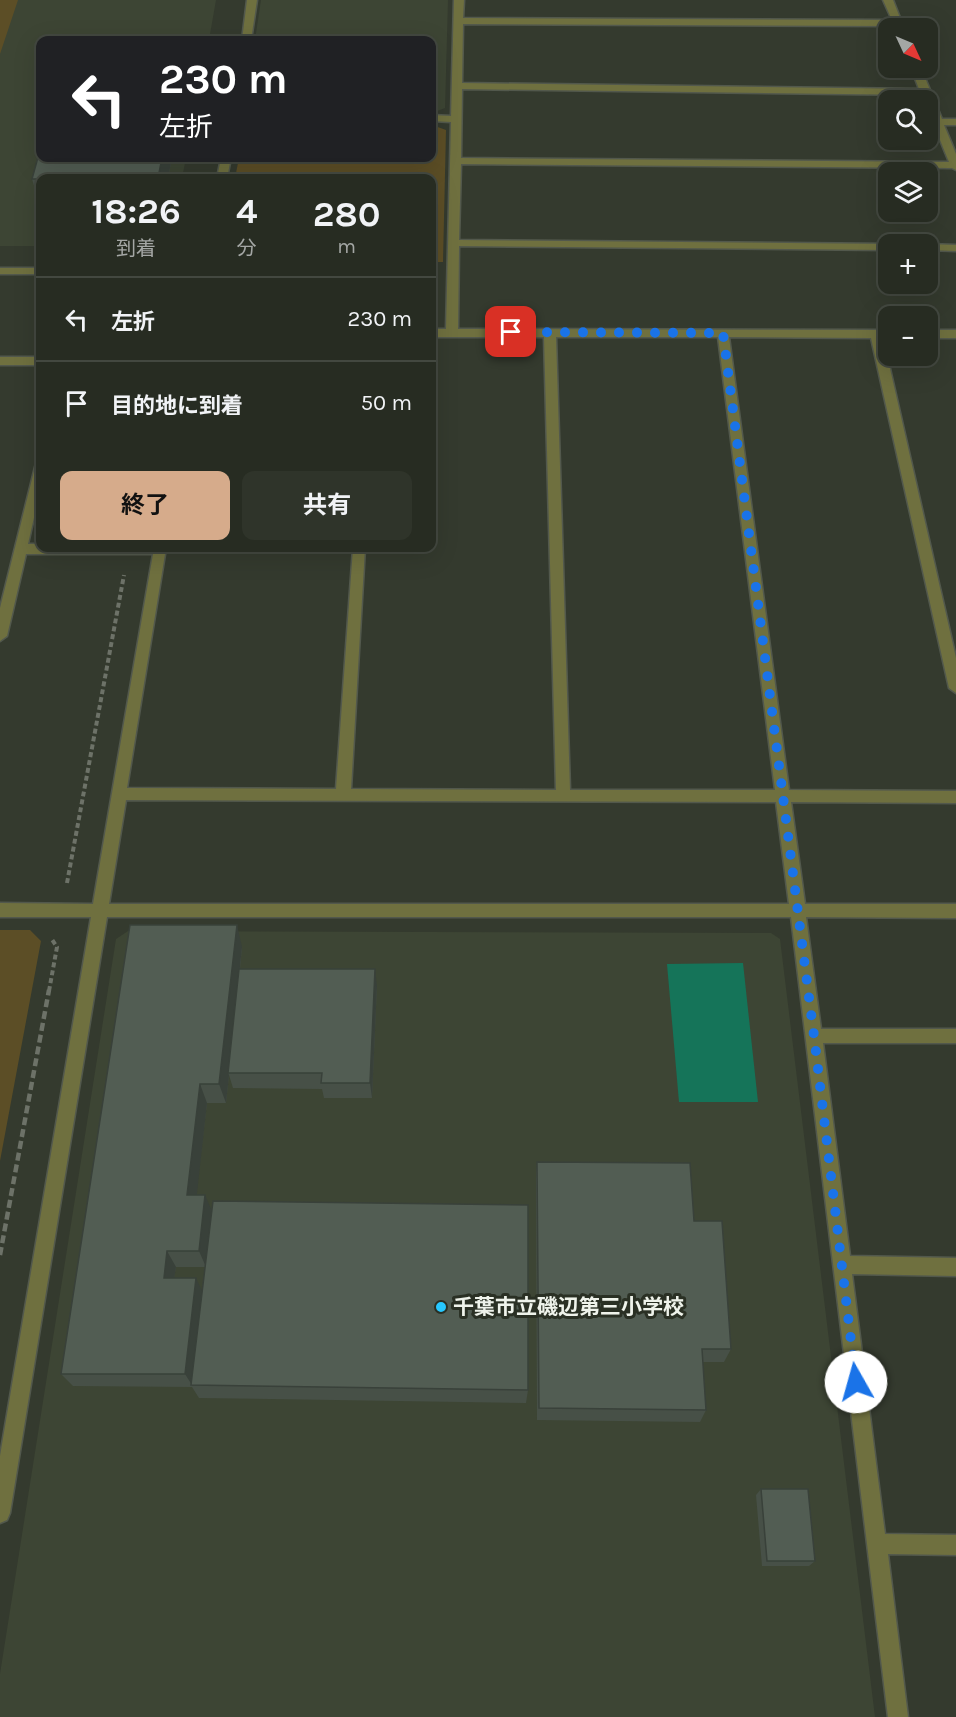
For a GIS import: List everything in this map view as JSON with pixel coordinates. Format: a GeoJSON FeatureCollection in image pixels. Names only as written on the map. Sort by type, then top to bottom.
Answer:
{"type":"FeatureCollection","features":[{"type":"Feature","properties":{"kind":"street"},"geometry":{"type":"LineString","coordinates":[[247,36],[252,0]]}},
{"type":"Feature","properties":{"kind":"street"},"geometry":{"type":"LineString","coordinates":[[452,333],[458,161],[459,0]]}},
{"type":"Feature","properties":{"kind":"street"},"geometry":{"type":"LineString","coordinates":[[888,0],[896,18]]}},
{"type":"Feature","properties":{"kind":"street"},"geometry":{"type":"LineString","coordinates":[[459,21],[878,26]]}},
{"type":"Feature","properties":{"kind":"street"},"geometry":{"type":"LineString","coordinates":[[458,86],[878,91]]}},
{"type":"Feature","properties":{"kind":"street"},"geometry":{"type":"LineString","coordinates":[[436,118],[457,119]]}},
{"type":"Feature","properties":{"kind":"street"},"geometry":{"type":"LineString","coordinates":[[458,161],[956,166],[938,122],[956,122]]}},
{"type":"Feature","properties":{"kind":"street"},"geometry":{"type":"LineString","coordinates":[[456,243],[878,247]]}},
{"type":"Feature","properties":{"kind":"street"},"geometry":{"type":"LineString","coordinates":[[938,248],[956,248]]}},
{"type":"Feature","properties":{"kind":"street"},"geometry":{"type":"LineString","coordinates":[[0,271],[36,271]]}},
{"type":"Feature","properties":{"kind":"street"},"geometry":{"type":"LineString","coordinates":[[550,332],[564,796]]}},
{"type":"Feature","properties":{"kind":"street"},"geometry":{"type":"LineString","coordinates":[[436,333],[878,334]]}},
{"type":"Feature","properties":{"kind":"street"},"geometry":{"type":"LineString","coordinates":[[723,333],[814,1036],[898,1717]]}},
{"type":"Feature","properties":{"kind":"street"},"geometry":{"type":"LineString","coordinates":[[938,334],[956,334]]}},
{"type":"Feature","properties":{"kind":"street"},"geometry":{"type":"LineString","coordinates":[[0,361],[36,361]]}},
{"type":"Feature","properties":{"kind":"street"},"geometry":{"type":"LineString","coordinates":[[889,366],[956,688]]}},
{"type":"Feature","properties":{"kind":"street"},"geometry":{"type":"LineString","coordinates":[[0,636],[36,483]]}},
{"type":"Feature","properties":{"kind":"street"},"geometry":{"type":"LineString","coordinates":[[21,549],[36,549]]}},
{"type":"Feature","properties":{"kind":"street"},"geometry":{"type":"LineString","coordinates":[[0,1514],[159,552]]}},
{"type":"Feature","properties":{"kind":"street"},"geometry":{"type":"LineString","coordinates":[[343,796],[359,552]]}},
{"type":"Feature","properties":{"kind":"street"},"geometry":{"type":"LineString","coordinates":[[119,794],[956,796]]}},
{"type":"Feature","properties":{"kind":"street"},"geometry":{"type":"LineString","coordinates":[[0,910],[956,911]]}},
{"type":"Feature","properties":{"kind":"street"},"geometry":{"type":"LineString","coordinates":[[814,1036],[956,1036]]}},
{"type":"Feature","properties":{"kind":"street"},"geometry":{"type":"LineString","coordinates":[[841,1265],[956,1267]]}},
{"type":"Feature","properties":{"kind":"street"},"geometry":{"type":"LineString","coordinates":[[877,1544],[956,1545]]}},
{"type":"Feature","properties":{"kind":"path"},"geometry":{"type":"LineString","coordinates":[[66,888],[127,552]]}},
{"type":"Feature","properties":{"kind":"path"},"geometry":{"type":"LineString","coordinates":[[0,1256],[57,947],[47,935]]}},
{"type":"Feature","properties":{"kind":"shaded area"},"geometry":{"type":"Polygon","coordinates":[[[0,0],[216,0],[210,36],[36,36],[36,162],[185,162],[183,174],[36,174],[36,246],[0,246],[0,0]]]}},
{"type":"Feature","properties":{"kind":"shaded area"},"geometry":{"type":"Polygon","coordinates":[[[0,0],[18,0],[0,54],[0,0]]]}},
{"type":"Feature","properties":{"kind":"shaded area"},"geometry":{"type":"Polygon","coordinates":[[[261,0],[448,0],[445,108],[436,111],[436,36],[256,36],[261,0]]]}},
{"type":"Feature","properties":{"kind":"shaded area"},"geometry":{"type":"Polygon","coordinates":[[[436,126],[446,130],[443,262],[436,262],[436,174],[236,174],[238,162],[436,162],[436,126]]]}},
{"type":"Feature","properties":{"kind":"shaded area"},"geometry":{"type":"Polygon","coordinates":[[[0,930],[30,930],[41,941],[0,1161],[0,930]]]}},
{"type":"Feature","properties":{"kind":"shaded area","name":"千葉市立磯辺第三小学校"},"geometry":{"type":"Polygon","coordinates":[[[128,931],[771,933],[780,939],[875,1717],[0,1717],[0,1674],[116,939],[128,931]]]}},
{"type":"Feature","properties":{"kind":"shaded area"},"geometry":{"type":"Polygon","coordinates":[[[743,963],[758,1102],[679,1102],[667,964],[743,963]]]}},
{"type":"Feature","properties":{"kind":"building"},"geometry":{"type":"Polygon","coordinates":[[[37,162],[161,162],[159,174],[36,174],[36,179],[32,179],[37,162]]]}},
{"type":"Feature","properties":{"kind":"building"},"geometry":{"type":"Polygon","coordinates":[[[130,925],[237,925],[219,1084],[200,1084],[187,1195],[205,1195],[199,1251],[167,1251],[164,1278],[196,1278],[185,1374],[61,1374],[130,925]]]}},
{"type":"Feature","properties":{"kind":"building"},"geometry":{"type":"Polygon","coordinates":[[[239,969],[375,969],[370,1083],[321,1083],[322,1073],[228,1073],[239,969]]]}},
{"type":"Feature","properties":{"kind":"building"},"geometry":{"type":"Polygon","coordinates":[[[537,1162],[690,1163],[694,1221],[722,1221],[731,1349],[702,1349],[706,1410],[539,1408],[537,1162]]]}},
{"type":"Feature","properties":{"kind":"building"},"geometry":{"type":"Polygon","coordinates":[[[213,1201],[528,1205],[528,1390],[191,1385],[213,1201]]]}},
{"type":"Feature","properties":{"kind":"building"},"geometry":{"type":"Polygon","coordinates":[[[761,1489],[808,1489],[815,1561],[767,1561],[761,1489]]]}},
{"type":"Feature","properties":{"kind":"place","name":"千葉市立磯辺第三小学校"},"geometry":{"type":"Point","coordinates":[441,1307]}},
{"type":"Feature","properties":{"kind":"route"},"geometry":{"type":"LineString","coordinates":[[511,332],[723,333],[814,1036],[856,1382]]}}]}
